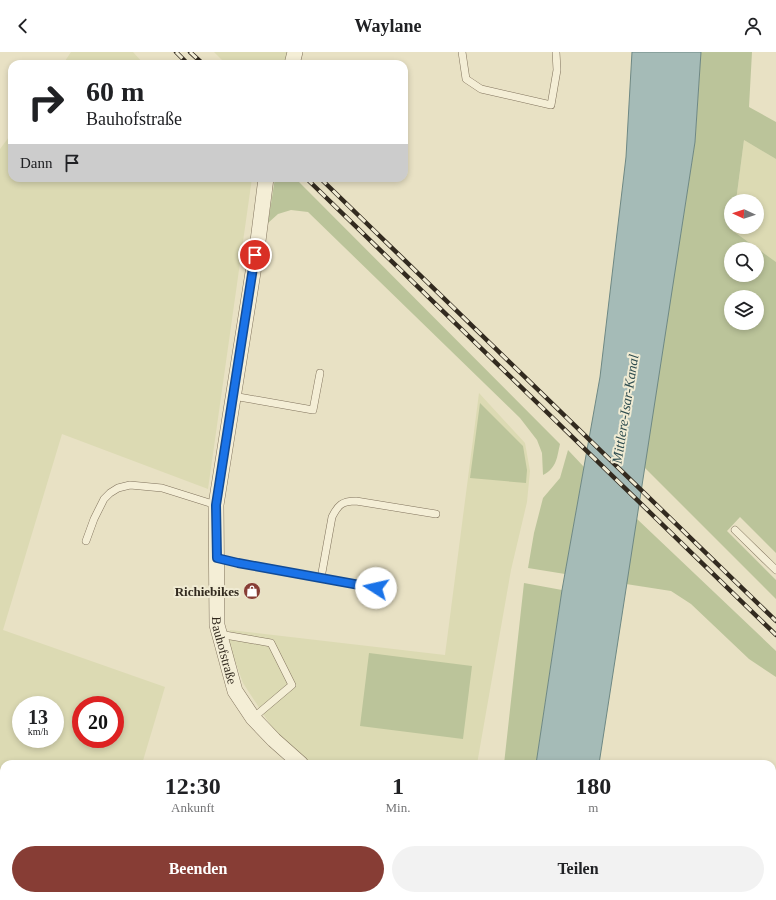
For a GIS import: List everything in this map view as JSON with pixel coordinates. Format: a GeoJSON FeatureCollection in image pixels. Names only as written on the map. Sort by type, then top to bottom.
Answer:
{"type":"FeatureCollection","features":[{"type":"Feature","properties":{"kind":"street","name":"Bauhofstraße"},"geometry":{"type":"LineString","coordinates":[[265,182],[258,241],[216,505],[217,625],[235,691],[253,718],[274,740],[296,760]]}},
{"type":"Feature","properties":{"kind":"lane"},"geometry":{"type":"LineString","coordinates":[[462,52],[466,79],[480,89],[551,105],[557,70],[556,52]]}},
{"type":"Feature","properties":{"kind":"lane"},"geometry":{"type":"LineString","coordinates":[[233,396],[313,410],[320,373]]}},
{"type":"Feature","properties":{"kind":"lane"},"geometry":{"type":"LineString","coordinates":[[86,541],[94,519],[104,499],[118,488],[130,485],[162,488],[216,505]]}},
{"type":"Feature","properties":{"kind":"lane"},"geometry":{"type":"LineString","coordinates":[[320,578],[332,517],[335,510],[341,504],[348,501],[356,501],[436,514]]}},
{"type":"Feature","properties":{"kind":"lane"},"geometry":{"type":"LineString","coordinates":[[735,530],[776,570]]}},
{"type":"Feature","properties":{"kind":"lane"},"geometry":{"type":"LineString","coordinates":[[217,558],[376,588]]}},
{"type":"Feature","properties":{"kind":"lane"},"geometry":{"type":"LineString","coordinates":[[219,634],[271,642],[292,685],[253,718]]}},
{"type":"Feature","properties":{"kind":"shaded area"},"geometry":{"type":"Polygon","coordinates":[[[71,52],[133,52],[140,60],[66,60],[71,52]]]}},
{"type":"Feature","properties":{"kind":"shaded area"},"geometry":{"type":"Polygon","coordinates":[[[214,52],[289,52],[286,60],[222,60],[214,52]]]}},
{"type":"Feature","properties":{"kind":"shaded area"},"geometry":{"type":"Polygon","coordinates":[[[8,138],[8,182],[251,182],[208,489],[62,434],[3,630],[165,687],[143,760],[0,760],[0,149],[8,138]]]}},
{"type":"Feature","properties":{"kind":"shaded area"},"geometry":{"type":"Polygon","coordinates":[[[744,140],[776,159],[776,262],[764,253],[764,242],[748,242],[737,234],[764,234],[764,194],[737,194],[744,140]]]}},
{"type":"Feature","properties":{"kind":"shaded area"},"geometry":{"type":"Polygon","coordinates":[[[479,393],[525,443],[530,471],[527,502],[511,570],[478,760],[305,760],[277,735],[243,683],[229,644],[230,630],[445,655],[479,393]]]}},
{"type":"Feature","properties":{"kind":"green space"},"geometry":{"type":"Polygon","coordinates":[[[701,52],[752,52],[749,107],[776,122],[776,159],[744,140],[737,194],[724,194],[724,234],[737,234],[748,242],[724,242],[724,282],[764,282],[764,253],[776,262],[776,553],[740,517],[727,531],[776,580],[776,599],[644,467],[695,142],[701,52]]]}},
{"type":"Feature","properties":{"kind":"green space"},"geometry":{"type":"Polygon","coordinates":[[[274,182],[299,182],[560,444],[554,466],[543,475],[542,453],[537,440],[520,418],[308,212],[291,210],[278,214],[268,223],[274,182]]]}},
{"type":"Feature","properties":{"kind":"green space"},"geometry":{"type":"Polygon","coordinates":[[[480,403],[523,446],[527,470],[526,483],[470,478],[480,403]]]}},
{"type":"Feature","properties":{"kind":"green space"},"geometry":{"type":"Polygon","coordinates":[[[568,450],[584,467],[565,574],[528,568],[534,533],[543,498],[560,478],[568,450]]]}},
{"type":"Feature","properties":{"kind":"green space"},"geometry":{"type":"Polygon","coordinates":[[[636,518],[776,651],[776,677],[749,659],[691,604],[671,591],[626,584],[636,518]]]}},
{"type":"Feature","properties":{"kind":"green space"},"geometry":{"type":"Polygon","coordinates":[[[524,583],[562,590],[537,760],[504,760],[524,583]]]}},
{"type":"Feature","properties":{"kind":"green space"},"geometry":{"type":"Polygon","coordinates":[[[369,653],[472,666],[463,739],[360,726],[369,653]]]}},
{"type":"Feature","properties":{"kind":"water","name":"Mittlere-Isar-Kanal"},"geometry":{"type":"Polygon","coordinates":[[[632,52],[701,52],[695,142],[600,760],[537,760],[562,590],[600,377],[626,157],[632,52]]]}},
{"type":"Feature","properties":{"kind":"railway"},"geometry":{"type":"LineString","coordinates":[[176,52],[184,60]]}},
{"type":"Feature","properties":{"kind":"railway"},"geometry":{"type":"LineString","coordinates":[[190,52],[199,60]]}},
{"type":"Feature","properties":{"kind":"railway"},"geometry":{"type":"LineString","coordinates":[[310,182],[776,635]]}},
{"type":"Feature","properties":{"kind":"railway"},"geometry":{"type":"LineString","coordinates":[[324,182],[776,621]]}},
{"type":"Feature","properties":{"kind":"place","name":"Richiebikes"},"geometry":{"type":"Point","coordinates":[252,591]}},
{"type":"Feature","properties":{"kind":"route"},"geometry":{"type":"LineString","coordinates":[[255,255],[216,505],[217,558],[376,588]]}}]}
